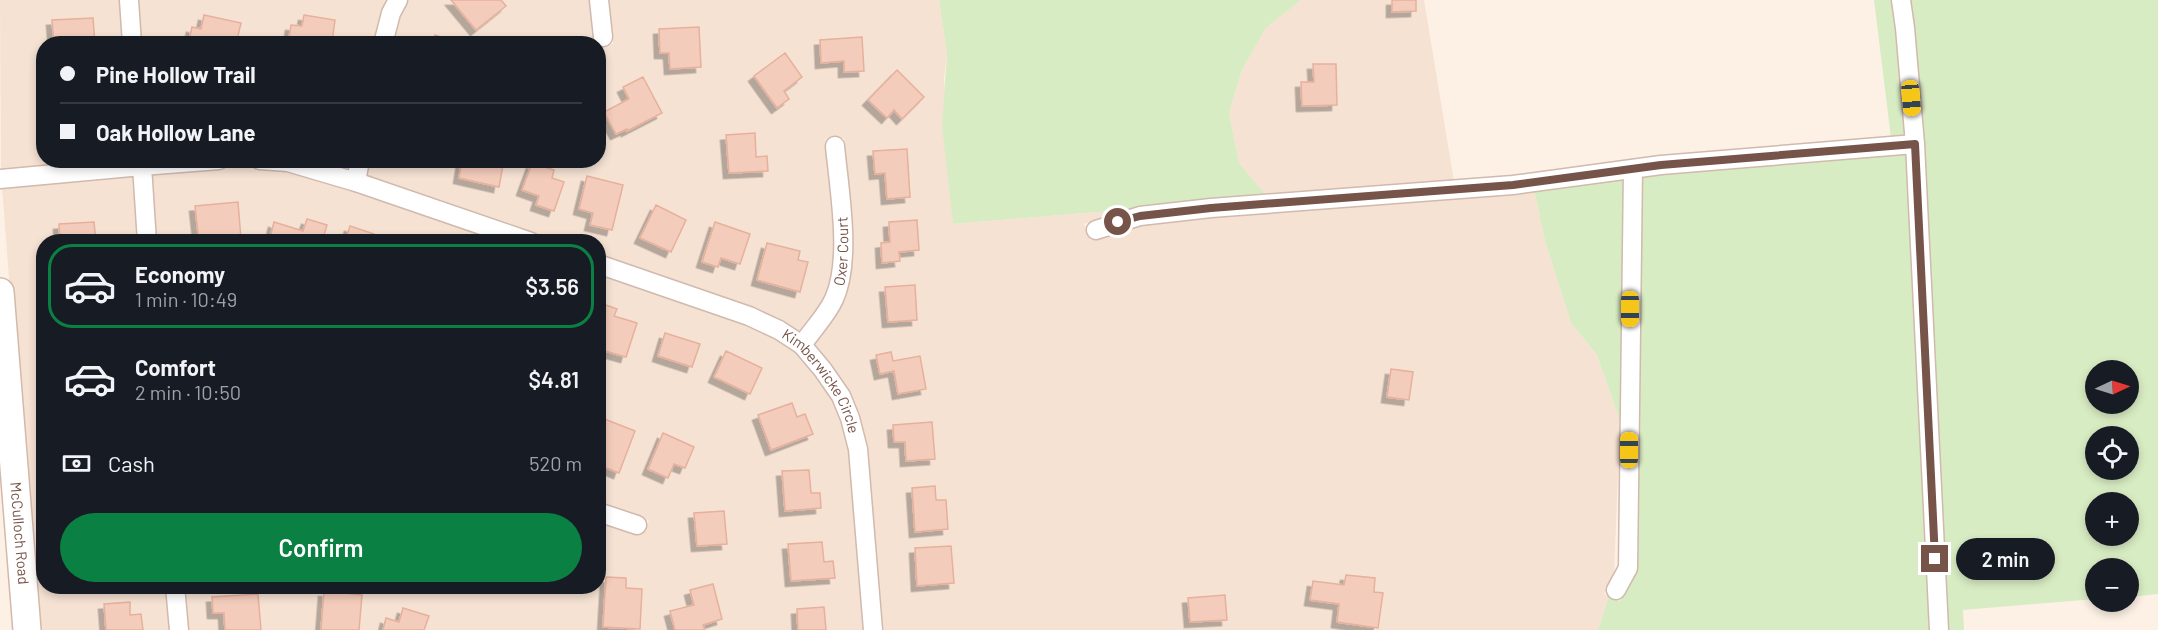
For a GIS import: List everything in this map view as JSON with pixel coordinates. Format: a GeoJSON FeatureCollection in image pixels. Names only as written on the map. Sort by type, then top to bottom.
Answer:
{"type":"FeatureCollection","features":[{"type":"Feature","properties":{"kind":"street"},"geometry":{"type":"LineString","coordinates":[[129,0],[131,36]]}},
{"type":"Feature","properties":{"kind":"street"},"geometry":{"type":"LineString","coordinates":[[385,36],[391,13],[398,0]]}},
{"type":"Feature","properties":{"kind":"street"},"geometry":{"type":"LineString","coordinates":[[600,0],[603,36]]}},
{"type":"Feature","properties":{"kind":"street"},"geometry":{"type":"LineString","coordinates":[[1901,0],[1915,144],[1939,630]]}},
{"type":"Feature","properties":{"kind":"street"},"geometry":{"type":"LineString","coordinates":[[1096,230],[1152,214],[1309,199],[1513,185],[1633,169],[1915,144]]}},
{"type":"Feature","properties":{"kind":"street","name":"Oxer Court"},"geometry":{"type":"LineString","coordinates":[[802,345],[834,300],[844,256],[835,146]]}},
{"type":"Feature","properties":{"kind":"street"},"geometry":{"type":"LineString","coordinates":[[0,179],[104,168]]}},
{"type":"Feature","properties":{"kind":"street"},"geometry":{"type":"LineString","coordinates":[[142,168],[146,234]]}},
{"type":"Feature","properties":{"kind":"street"},"geometry":{"type":"LineString","coordinates":[[308,168],[508,234]]}},
{"type":"Feature","properties":{"kind":"street"},"geometry":{"type":"LineString","coordinates":[[356,182],[359,168]]}},
{"type":"Feature","properties":{"kind":"street"},"geometry":{"type":"LineString","coordinates":[[1616,590],[1628,567],[1633,169]]}},
{"type":"Feature","properties":{"kind":"street","name":"Kimberwicke Circle"},"geometry":{"type":"LineString","coordinates":[[606,267],[749,316],[779,330],[802,345],[840,396],[850,418],[858,449],[873,630]]}},
{"type":"Feature","properties":{"kind":"street","name":"McCulloch Road"},"geometry":{"type":"LineString","coordinates":[[0,292],[4,393],[27,630]]}},
{"type":"Feature","properties":{"kind":"street"},"geometry":{"type":"LineString","coordinates":[[606,515],[638,525]]}},
{"type":"Feature","properties":{"kind":"street"},"geometry":{"type":"LineString","coordinates":[[176,594],[179,630]]}},
{"type":"Feature","properties":{"kind":"shaded area"},"geometry":{"type":"Polygon","coordinates":[[[0,0],[120,0],[123,36],[36,36],[36,168],[1,171],[0,0]]]}},
{"type":"Feature","properties":{"kind":"shaded area"},"geometry":{"type":"Polygon","coordinates":[[[138,0],[388,0],[375,36],[141,36],[138,0]]]}},
{"type":"Feature","properties":{"kind":"shaded area"},"geometry":{"type":"Polygon","coordinates":[[[408,0],[590,0],[593,36],[394,36],[408,0]]]}},
{"type":"Feature","properties":{"kind":"shaded area"},"geometry":{"type":"Polygon","coordinates":[[[609,0],[939,0],[947,54],[944,79],[953,224],[1134,209],[1084,224],[1091,240],[1142,223],[1534,190],[1545,241],[1571,323],[1597,355],[1620,421],[1614,575],[1604,594],[1609,596],[1598,630],[883,630],[868,448],[859,416],[849,393],[813,345],[843,302],[853,257],[844,138],[825,139],[835,255],[825,297],[800,333],[606,259],[606,234],[536,234],[366,176],[368,168],[606,168],[606,45],[613,44],[609,0]]]}},
{"type":"Feature","properties":{"kind":"shaded area"},"geometry":{"type":"Polygon","coordinates":[[[1301,0],[1424,0],[1454,181],[1262,195],[1265,194],[1239,163],[1229,113],[1242,70],[1266,28],[1301,0]]]}},
{"type":"Feature","properties":{"kind":"shaded area"},"geometry":{"type":"Polygon","coordinates":[[[227,168],[286,170],[485,234],[156,234],[152,174],[227,168]]]}},
{"type":"Feature","properties":{"kind":"shaded area"},"geometry":{"type":"Polygon","coordinates":[[[133,175],[137,234],[36,234],[36,594],[167,594],[170,630],[36,630],[2,187],[133,175]]]}},
{"type":"Feature","properties":{"kind":"shaded area"},"geometry":{"type":"Polygon","coordinates":[[[606,275],[745,323],[796,351],[815,375],[832,399],[849,451],[864,630],[188,630],[185,594],[606,594],[606,523],[642,535],[649,521],[606,506],[606,275]]]}},
{"type":"Feature","properties":{"kind":"green space"},"geometry":{"type":"Polygon","coordinates":[[[939,0],[1301,0],[1266,28],[1242,70],[1229,113],[1239,163],[1266,195],[953,224],[942,126],[947,54],[939,0]]]}},
{"type":"Feature","properties":{"kind":"green space"},"geometry":{"type":"Polygon","coordinates":[[[1874,0],[1891,0],[1896,29],[1905,137],[1891,138],[1874,0]]]}},
{"type":"Feature","properties":{"kind":"green space"},"geometry":{"type":"Polygon","coordinates":[[[1910,0],[2158,0],[2158,594],[2139,596],[2139,558],[2085,558],[2085,600],[1963,610],[1964,630],[1948,630],[1925,152],[1910,0]]]}},
{"type":"Feature","properties":{"kind":"green space"},"geometry":{"type":"Polygon","coordinates":[[[1906,153],[1929,630],[1598,630],[1609,596],[1620,601],[1637,567],[1642,175],[1906,153]]]}},
{"type":"Feature","properties":{"kind":"green space"},"geometry":{"type":"Polygon","coordinates":[[[1624,178],[1620,421],[1597,355],[1571,323],[1545,241],[1534,190],[1624,178]]]}},
{"type":"Feature","properties":{"kind":"building"},"geometry":{"type":"Polygon","coordinates":[[[451,0],[501,0],[506,6],[476,30],[451,0]]]}},
{"type":"Feature","properties":{"kind":"building"},"geometry":{"type":"Polygon","coordinates":[[[1392,0],[1416,0],[1416,11],[1392,12],[1392,0]]]}},
{"type":"Feature","properties":{"kind":"building"},"geometry":{"type":"Polygon","coordinates":[[[204,15],[241,23],[238,36],[190,36],[192,27],[201,29],[204,15]]]}},
{"type":"Feature","properties":{"kind":"building"},"geometry":{"type":"Polygon","coordinates":[[[304,15],[335,20],[333,36],[289,36],[291,25],[302,26],[304,15]]]}},
{"type":"Feature","properties":{"kind":"building"},"geometry":{"type":"Polygon","coordinates":[[[93,18],[94,36],[53,36],[52,20],[93,18]]]}},
{"type":"Feature","properties":{"kind":"building"},"geometry":{"type":"Polygon","coordinates":[[[699,27],[701,67],[670,69],[669,53],[660,53],[659,29],[699,27]]]}},
{"type":"Feature","properties":{"kind":"building"},"geometry":{"type":"Polygon","coordinates":[[[862,37],[864,71],[844,72],[844,61],[821,63],[820,40],[862,37]]]}},
{"type":"Feature","properties":{"kind":"building"},"geometry":{"type":"Polygon","coordinates":[[[785,53],[802,77],[784,91],[789,99],[777,108],[754,76],[785,53]]]}},
{"type":"Feature","properties":{"kind":"building"},"geometry":{"type":"Polygon","coordinates":[[[1313,64],[1336,64],[1337,105],[1302,106],[1301,82],[1314,82],[1313,64]]]}},
{"type":"Feature","properties":{"kind":"building"},"geometry":{"type":"Polygon","coordinates":[[[897,70],[924,97],[902,119],[894,110],[887,118],[868,100],[897,70]]]}},
{"type":"Feature","properties":{"kind":"building"},"geometry":{"type":"Polygon","coordinates":[[[643,77],[662,113],[627,131],[627,129],[616,134],[606,116],[606,111],[629,99],[623,87],[643,77]]]}},
{"type":"Feature","properties":{"kind":"building"},"geometry":{"type":"Polygon","coordinates":[[[755,133],[756,157],[767,156],[768,171],[729,173],[726,135],[755,133]]]}},
{"type":"Feature","properties":{"kind":"building"},"geometry":{"type":"Polygon","coordinates":[[[907,149],[910,197],[887,199],[885,173],[875,174],[873,151],[907,149]]]}},
{"type":"Feature","properties":{"kind":"building"},"geometry":{"type":"Polygon","coordinates":[[[461,168],[503,168],[499,187],[459,178],[461,168]]]}},
{"type":"Feature","properties":{"kind":"building"},"geometry":{"type":"Polygon","coordinates":[[[530,168],[554,170],[552,178],[564,182],[554,211],[536,205],[539,196],[522,190],[530,168]]]}},
{"type":"Feature","properties":{"kind":"building"},"geometry":{"type":"Polygon","coordinates":[[[587,176],[623,185],[612,230],[590,225],[593,213],[579,209],[587,176]]]}},
{"type":"Feature","properties":{"kind":"building"},"geometry":{"type":"Polygon","coordinates":[[[238,202],[241,234],[198,234],[195,206],[238,202]]]}},
{"type":"Feature","properties":{"kind":"building"},"geometry":{"type":"Polygon","coordinates":[[[656,205],[686,220],[671,252],[640,238],[656,205]]]}},
{"type":"Feature","properties":{"kind":"building"},"geometry":{"type":"Polygon","coordinates":[[[307,219],[327,225],[324,234],[271,234],[274,222],[303,231],[307,219]]]}},
{"type":"Feature","properties":{"kind":"building"},"geometry":{"type":"Polygon","coordinates":[[[917,220],[919,250],[899,252],[900,261],[882,263],[881,243],[890,242],[889,222],[917,220]]]}},
{"type":"Feature","properties":{"kind":"building"},"geometry":{"type":"Polygon","coordinates":[[[94,222],[95,234],[60,234],[59,224],[94,222]]]}},
{"type":"Feature","properties":{"kind":"building"},"geometry":{"type":"Polygon","coordinates":[[[715,222],[750,234],[740,264],[721,258],[718,267],[702,262],[715,222]]]}},
{"type":"Feature","properties":{"kind":"building"},"geometry":{"type":"Polygon","coordinates":[[[350,226],[374,234],[348,234],[350,226]]]}},
{"type":"Feature","properties":{"kind":"building"},"geometry":{"type":"Polygon","coordinates":[[[767,243],[800,251],[798,260],[808,262],[800,292],[757,280],[767,243]]]}},
{"type":"Feature","properties":{"kind":"building"},"geometry":{"type":"Polygon","coordinates":[[[915,285],[917,320],[888,322],[885,287],[915,285]]]}},
{"type":"Feature","properties":{"kind":"building"},"geometry":{"type":"Polygon","coordinates":[[[606,305],[617,309],[614,316],[637,323],[626,357],[606,351],[606,305]]]}},
{"type":"Feature","properties":{"kind":"building"},"geometry":{"type":"Polygon","coordinates":[[[665,333],[700,344],[692,367],[658,356],[665,333]]]}},
{"type":"Feature","properties":{"kind":"building"},"geometry":{"type":"Polygon","coordinates":[[[726,351],[762,368],[750,394],[714,377],[726,351]]]}},
{"type":"Feature","properties":{"kind":"building"},"geometry":{"type":"Polygon","coordinates":[[[891,352],[893,361],[920,356],[926,389],[898,394],[894,371],[880,374],[876,355],[891,352]]]}},
{"type":"Feature","properties":{"kind":"building"},"geometry":{"type":"Polygon","coordinates":[[[1391,369],[1413,372],[1409,400],[1387,397],[1391,369]]]}},
{"type":"Feature","properties":{"kind":"building"},"geometry":{"type":"Polygon","coordinates":[[[792,403],[797,417],[805,414],[813,434],[771,450],[758,415],[792,403]]]}},
{"type":"Feature","properties":{"kind":"building"},"geometry":{"type":"Polygon","coordinates":[[[606,420],[635,431],[619,473],[606,468],[606,420]]]}},
{"type":"Feature","properties":{"kind":"building"},"geometry":{"type":"Polygon","coordinates":[[[932,422],[935,459],[906,461],[905,442],[894,442],[893,425],[932,422]]]}},
{"type":"Feature","properties":{"kind":"building"},"geometry":{"type":"Polygon","coordinates":[[[663,433],[694,447],[685,468],[674,464],[668,478],[648,469],[663,433]]]}},
{"type":"Feature","properties":{"kind":"building"},"geometry":{"type":"Polygon","coordinates":[[[809,470],[811,493],[820,493],[821,508],[785,511],[782,471],[809,470]]]}},
{"type":"Feature","properties":{"kind":"building"},"geometry":{"type":"Polygon","coordinates":[[[935,486],[936,500],[946,500],[948,529],[915,532],[912,488],[935,486]]]}},
{"type":"Feature","properties":{"kind":"building"},"geometry":{"type":"Polygon","coordinates":[[[724,511],[727,544],[697,546],[694,513],[724,511]]]}},
{"type":"Feature","properties":{"kind":"building"},"geometry":{"type":"Polygon","coordinates":[[[822,542],[824,562],[833,561],[835,578],[791,581],[788,544],[822,542]]]}},
{"type":"Feature","properties":{"kind":"building"},"geometry":{"type":"Polygon","coordinates":[[[951,546],[954,583],[917,586],[915,548],[951,546]]]}},
{"type":"Feature","properties":{"kind":"building"},"geometry":{"type":"Polygon","coordinates":[[[1346,575],[1375,578],[1374,592],[1383,593],[1378,628],[1337,622],[1339,604],[1310,600],[1313,581],[1344,585],[1346,575]]]}},
{"type":"Feature","properties":{"kind":"building"},"geometry":{"type":"Polygon","coordinates":[[[606,577],[626,578],[626,588],[642,589],[640,629],[603,627],[606,577]]]}},
{"type":"Feature","properties":{"kind":"building"},"geometry":{"type":"Polygon","coordinates":[[[713,584],[722,619],[703,625],[705,630],[675,630],[670,611],[694,605],[690,590],[713,584]]]}},
{"type":"Feature","properties":{"kind":"building"},"geometry":{"type":"Polygon","coordinates":[[[258,594],[261,630],[225,630],[224,613],[213,613],[212,597],[258,594]]]}},
{"type":"Feature","properties":{"kind":"building"},"geometry":{"type":"Polygon","coordinates":[[[324,594],[362,595],[359,630],[321,630],[324,594]]]}},
{"type":"Feature","properties":{"kind":"building"},"geometry":{"type":"Polygon","coordinates":[[[1225,595],[1227,620],[1190,622],[1188,598],[1225,595]]]}},
{"type":"Feature","properties":{"kind":"building"},"geometry":{"type":"Polygon","coordinates":[[[130,602],[130,615],[141,614],[143,630],[106,630],[104,604],[130,602]]]}},
{"type":"Feature","properties":{"kind":"building"},"geometry":{"type":"Polygon","coordinates":[[[824,607],[826,630],[798,630],[797,609],[824,607]]]}},
{"type":"Feature","properties":{"kind":"building"},"geometry":{"type":"Polygon","coordinates":[[[403,608],[429,616],[424,630],[383,630],[386,618],[399,622],[403,608]]]}},
{"type":"Feature","properties":{"kind":"route"},"geometry":{"type":"LineString","coordinates":[[1118,222],[1140,216],[1211,208],[1513,185],[1661,165],[1915,144],[1935,559]]}}]}
